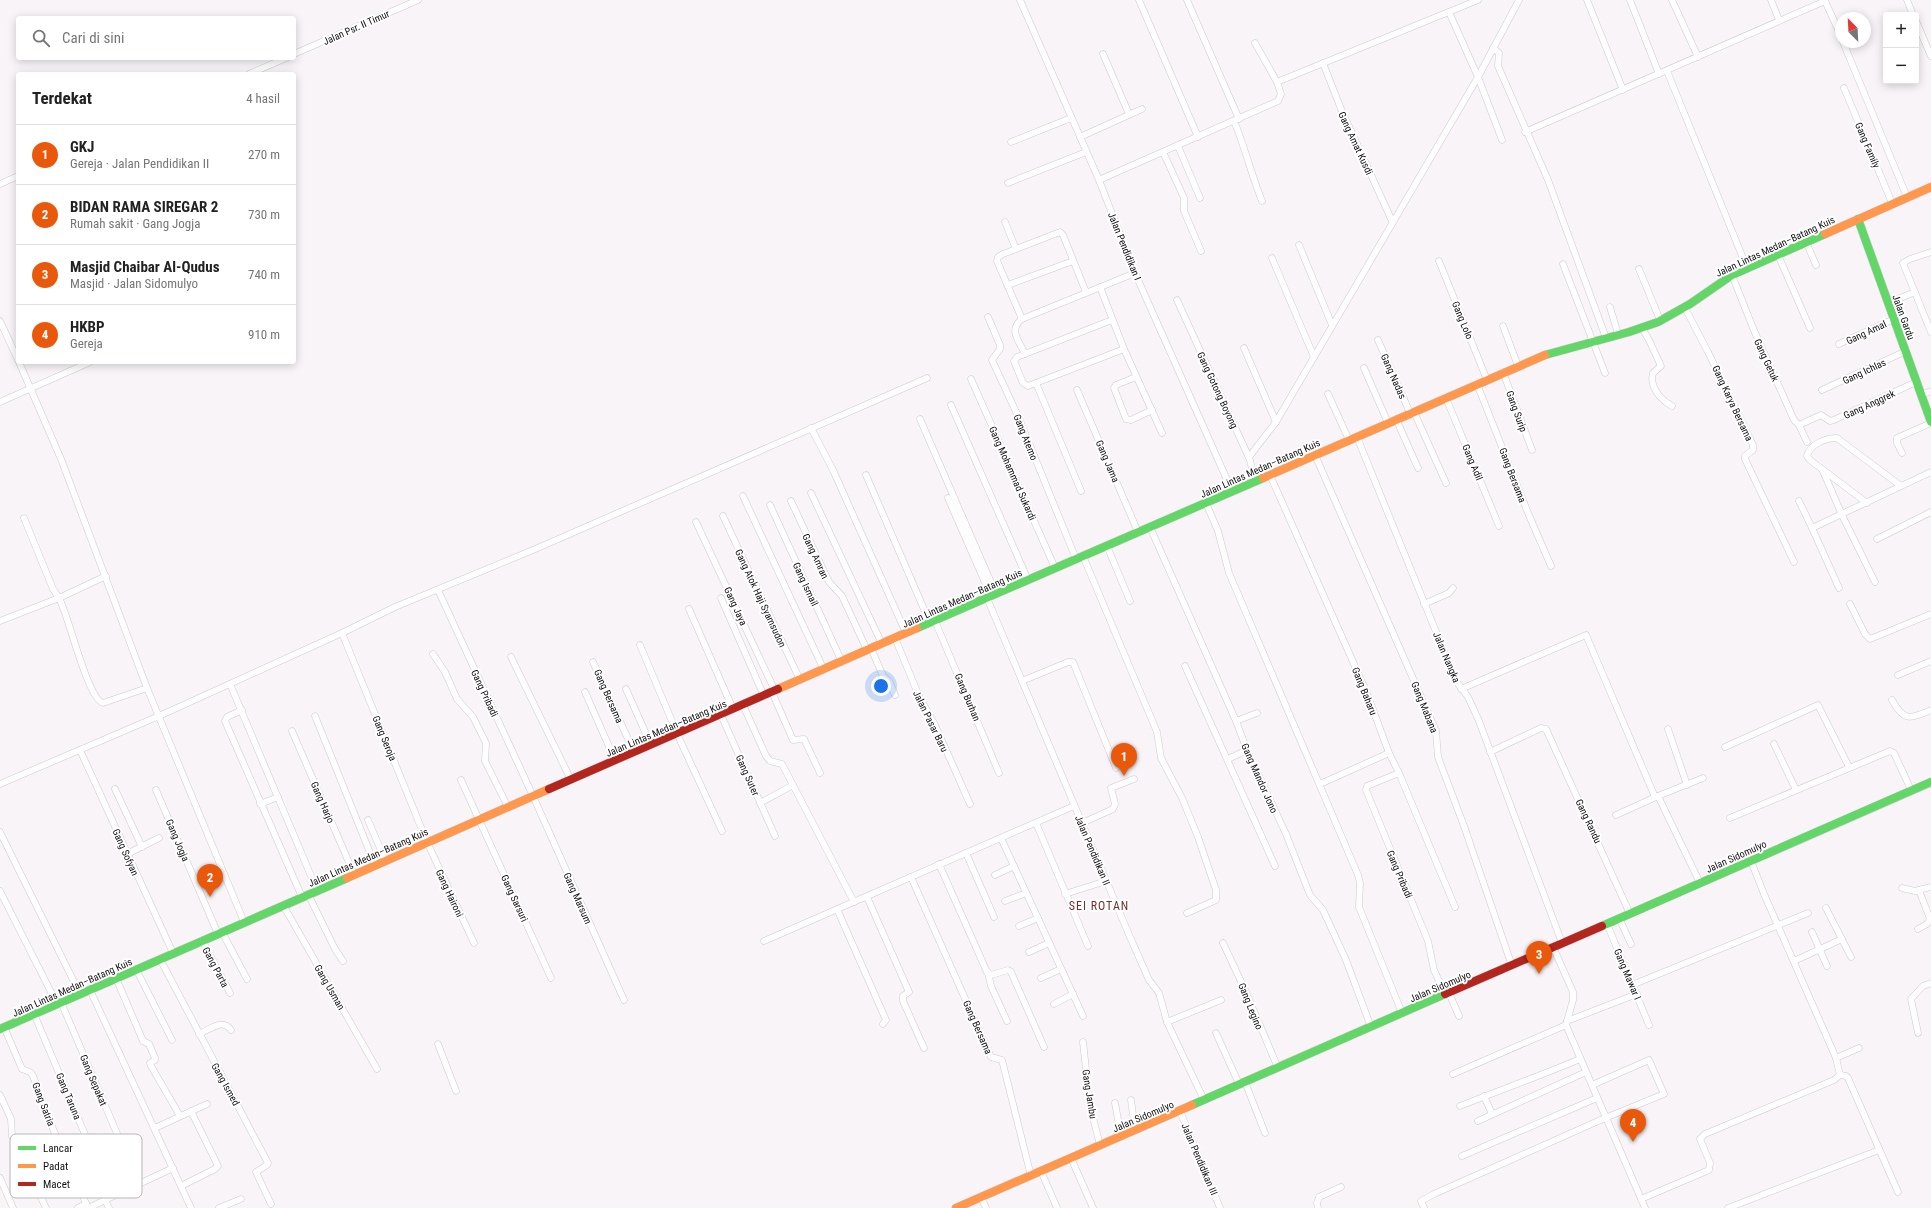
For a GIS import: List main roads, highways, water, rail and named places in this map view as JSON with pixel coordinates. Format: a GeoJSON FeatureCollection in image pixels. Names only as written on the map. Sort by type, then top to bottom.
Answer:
{"type":"FeatureCollection","features":[{"type":"Feature","properties":{"kind":"main road","name":"Jalan Lintas Medan–Batang Kuis"},"geometry":{"type":"LineString","coordinates":[[2,1028],[1055,568],[1270,476],[1547,353],[1642,328],[1685,308],[1712,287],[1732,275],[1931,187]]}},
{"type":"Feature","properties":{"kind":"main road","name":"Jalan Gardu"},"geometry":{"type":"LineString","coordinates":[[1858,219],[1931,423]]}},
{"type":"Feature","properties":{"kind":"main road","name":"Jalan Sidomulyo"},"geometry":{"type":"LineString","coordinates":[[956,1208],[1931,782]]}},
{"type":"Feature","properties":{"kind":"place","name":"GKJ"},"geometry":{"type":"Point","coordinates":[1124,776]}},
{"type":"Feature","properties":{"kind":"place","name":"BIDAN RAMA SIREGAR 2"},"geometry":{"type":"Point","coordinates":[210,897]}},
{"type":"Feature","properties":{"kind":"place","name":"Masjid Chaibar Al-Qudus"},"geometry":{"type":"Point","coordinates":[1539,974]}},
{"type":"Feature","properties":{"kind":"place","name":"HKBP"},"geometry":{"type":"Point","coordinates":[1633,1142]}},
{"type":"Feature","properties":{"kind":"district","name":"SEI ROTAN"},"geometry":{"type":"Point","coordinates":[1099,906]}}]}
